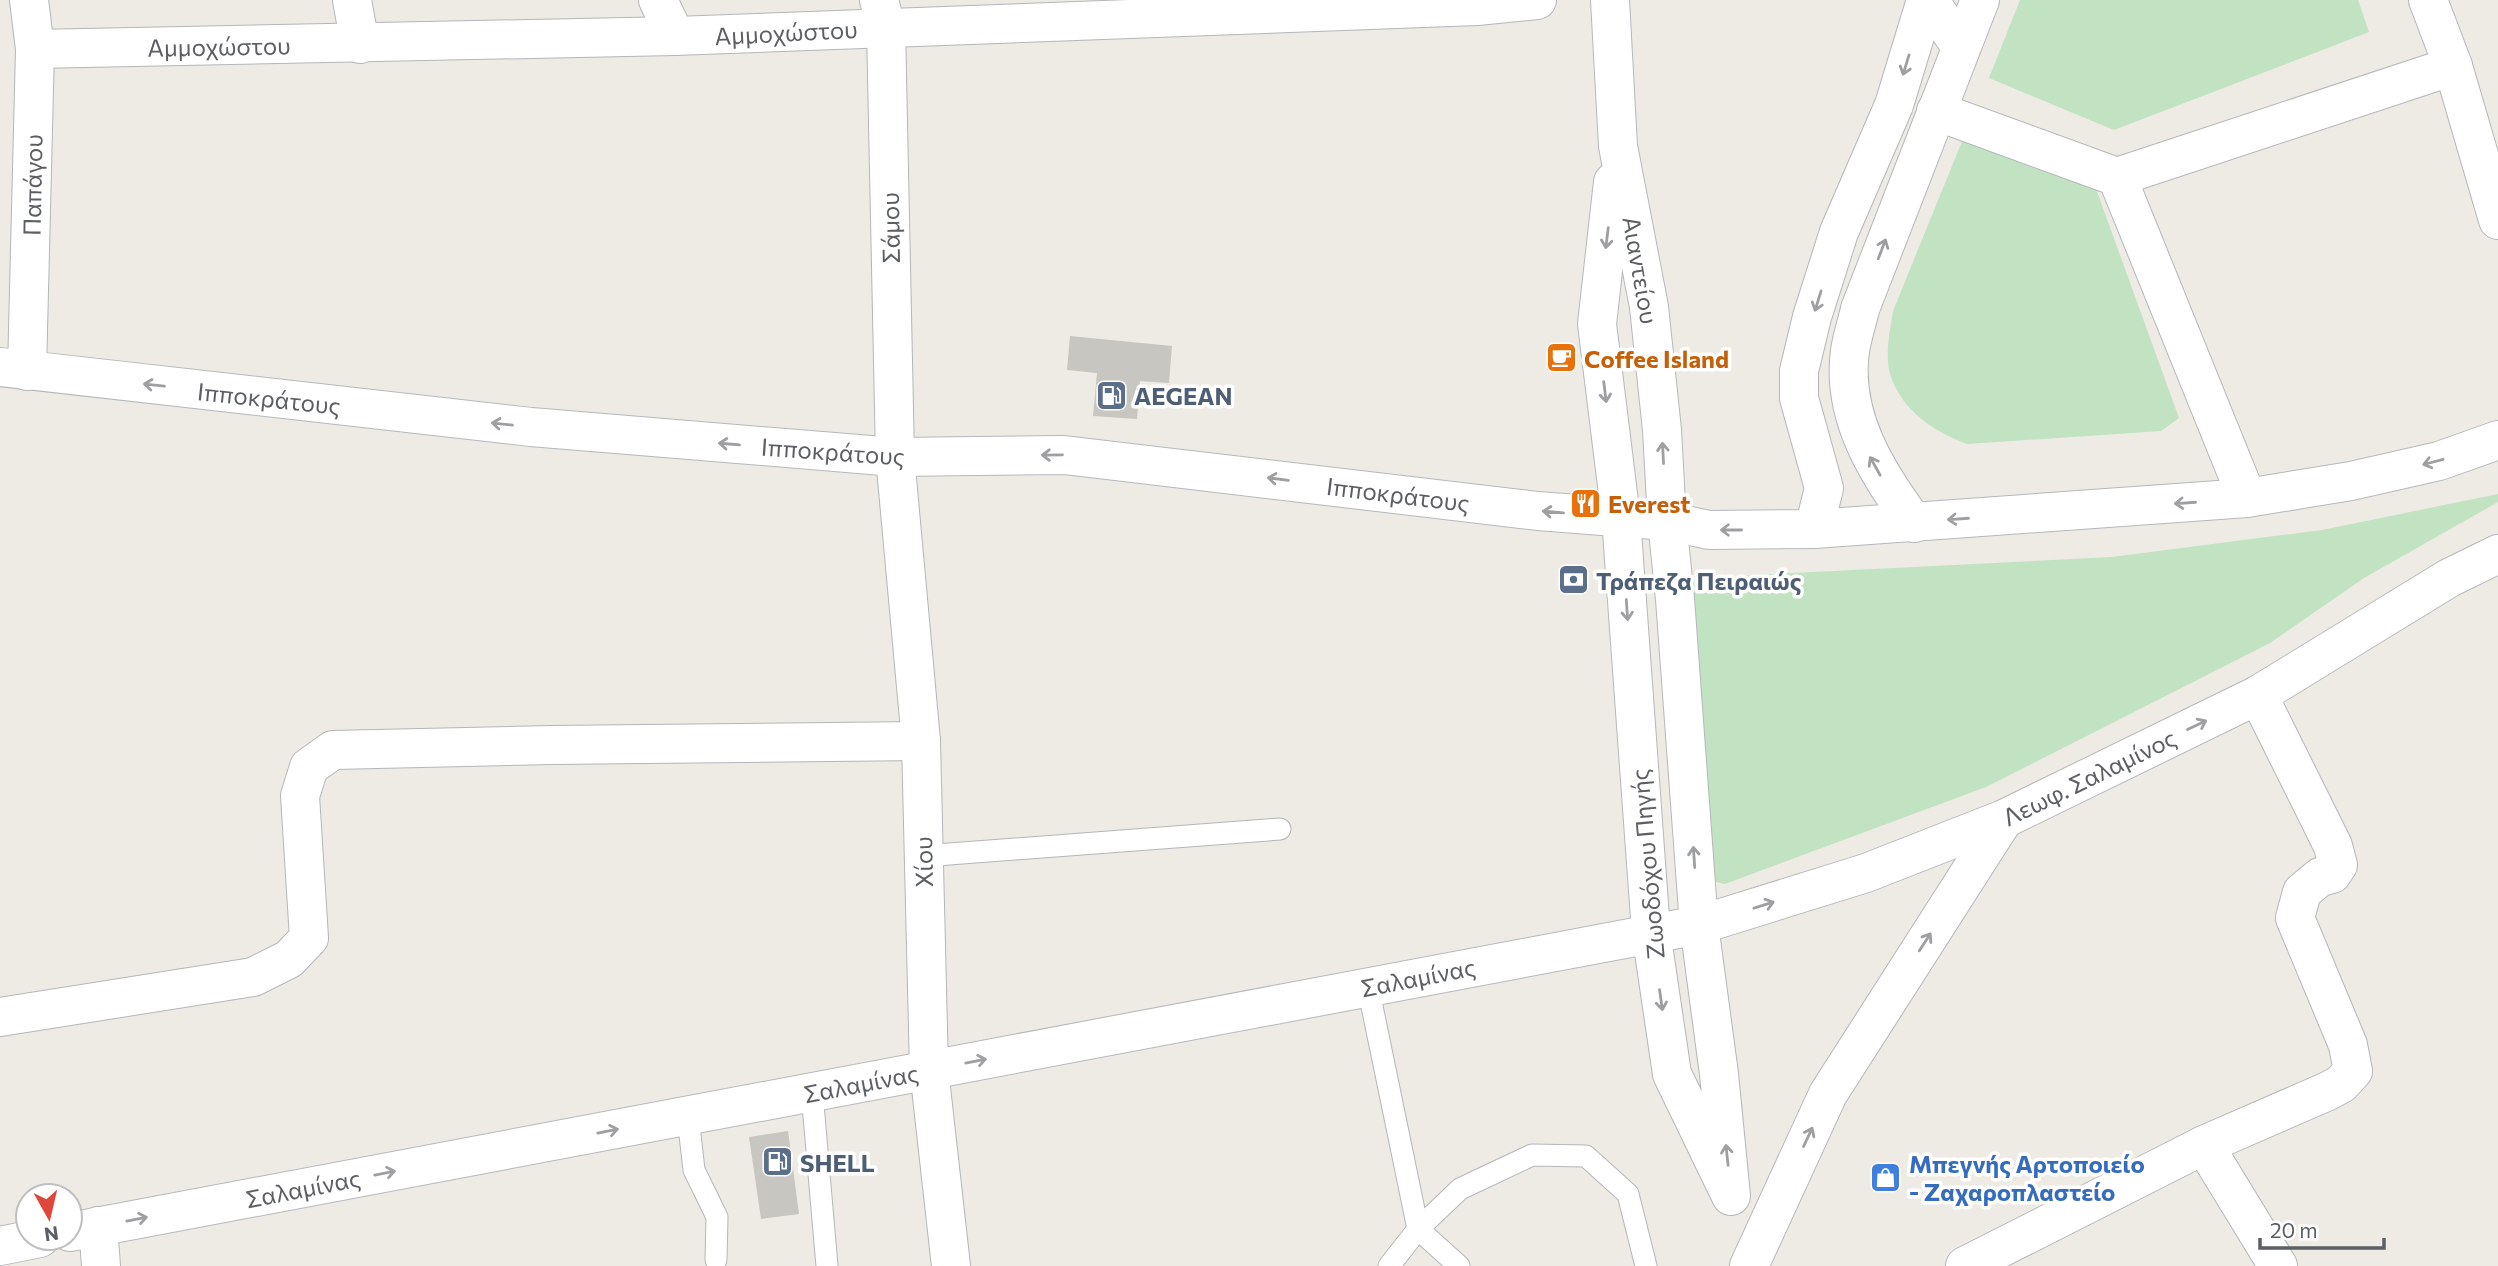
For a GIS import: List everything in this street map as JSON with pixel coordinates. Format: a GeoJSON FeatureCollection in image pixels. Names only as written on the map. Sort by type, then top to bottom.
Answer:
{"type":"FeatureCollection","features":[{"type":"Feature","properties":{"kind":"street","name":"Παπάγου"},"geometry":{"type":"LineString","coordinates":[[14,369],[35,49],[29,0]]}},
{"type":"Feature","properties":{"kind":"street"},"geometry":{"type":"LineString","coordinates":[[352,0],[360,44]]}},
{"type":"Feature","properties":{"kind":"street"},"geometry":{"type":"LineString","coordinates":[[658,0],[675,36]]}},
{"type":"Feature","properties":{"kind":"street","name":"Αμμοχώστου"},"geometry":{"type":"LineString","coordinates":[[35,49],[675,36],[883,14],[1537,0]]}},
{"type":"Feature","properties":{"kind":"street","name":"Αιαντείου"},"geometry":{"type":"LineString","coordinates":[[1611,0],[1618,146],[1649,307],[1662,430],[1667,521]]}},
{"type":"Feature","properties":{"kind":"street"},"geometry":{"type":"LineString","coordinates":[[1927,0],[1961,47]]}},
{"type":"Feature","properties":{"kind":"street"},"geometry":{"type":"LineString","coordinates":[[1814,529],[1824,488],[1799,398],[1799,371],[1812,317],[1839,232],[1894,105],[1927,0]]}},
{"type":"Feature","properties":{"kind":"street"},"geometry":{"type":"LineString","coordinates":[[1914,523],[1886,485],[1867,450],[1851,399],[1850,352],[1860,309],[1980,0]]}},
{"type":"Feature","properties":{"kind":"street"},"geometry":{"type":"LineString","coordinates":[[2428,0],[2453,66],[2498,220]]}},
{"type":"Feature","properties":{"kind":"street","name":"Σάμου"},"geometry":{"type":"LineString","coordinates":[[883,14],[895,457]]}},
{"type":"Feature","properties":{"kind":"street"},"geometry":{"type":"LineString","coordinates":[[1936,111],[2117,177],[2453,66]]}},
{"type":"Feature","properties":{"kind":"street","name":"Αιαντείου"},"geometry":{"type":"LineString","coordinates":[[1618,146],[1597,324],[1621,518]]}},
{"type":"Feature","properties":{"kind":"street"},"geometry":{"type":"LineString","coordinates":[[2117,177],[2247,498]]}},
{"type":"Feature","properties":{"kind":"street","name":"Ιπποκράτους"},"geometry":{"type":"LineString","coordinates":[[14,369],[531,427],[895,457],[1064,455],[1538,511],[1667,521]]}},
{"type":"Feature","properties":{"kind":"street"},"geometry":{"type":"LineString","coordinates":[[1667,521],[1709,530],[1814,529],[2247,498],[2351,481],[2440,461],[2498,440]]}},
{"type":"Feature","properties":{"kind":"street","name":"Χίου"},"geometry":{"type":"LineString","coordinates":[[895,457],[921,741],[929,1070],[951,1266]]}},
{"type":"Feature","properties":{"kind":"street","name":"Ζωοδόχου Πηγής"},"geometry":{"type":"LineString","coordinates":[[1621,518],[1651,932],[1672,1074],[1731,1196]]}},
{"type":"Feature","properties":{"kind":"street","name":"Ζωοδόχου Πηγής"},"geometry":{"type":"LineString","coordinates":[[1667,521],[1699,925],[1719,1074],[1731,1196],[1747,1266]]}},
{"type":"Feature","properties":{"kind":"street"},"geometry":{"type":"LineString","coordinates":[[2355,635],[2498,531]]}},
{"type":"Feature","properties":{"kind":"street","name":"Λεωφ. Σαλαμίνος"},"geometry":{"type":"LineString","coordinates":[[1651,932],[1699,925],[1866,873],[2004,819],[2258,695],[2449,578],[2498,554]]}},
{"type":"Feature","properties":{"kind":"street"},"geometry":{"type":"LineString","coordinates":[[1965,1266],[2204,1145],[2328,1091],[2341,1084],[2353,1071],[2348,1045],[2295,918],[2302,892],[2320,877],[2332,874],[2339,865],[2333,846],[2258,695]]}},
{"type":"Feature","properties":{"kind":"street"},"geometry":{"type":"LineString","coordinates":[[0,1017],[253,977],[289,959],[309,938],[300,796],[309,767],[333,750],[921,741]]}},
{"type":"Feature","properties":{"kind":"street"},"geometry":{"type":"LineString","coordinates":[[1747,1266],[1828,1094],[2004,819]]}},
{"type":"Feature","properties":{"kind":"street","name":"Σαλαμίνας"},"geometry":{"type":"LineString","coordinates":[[84,1229],[688,1117],[1651,932]]}},
{"type":"Feature","properties":{"kind":"street"},"geometry":{"type":"LineString","coordinates":[[2204,1145],[2278,1266]]}},
{"type":"Feature","properties":{"kind":"street"},"geometry":{"type":"LineString","coordinates":[[84,1229],[101,1266]]}},
{"type":"Feature","properties":{"kind":"lane"},"geometry":{"type":"LineString","coordinates":[[923,856],[1280,829]]}},
{"type":"Feature","properties":{"kind":"lane"},"geometry":{"type":"LineString","coordinates":[[1368,987],[1418,1229],[1459,1266]]}},
{"type":"Feature","properties":{"kind":"lane"},"geometry":{"type":"LineString","coordinates":[[812,1093],[827,1266]]}},
{"type":"Feature","properties":{"kind":"lane"},"geometry":{"type":"LineString","coordinates":[[688,1117],[694,1170],[717,1217],[716,1260]]}},
{"type":"Feature","properties":{"kind":"lane"},"geometry":{"type":"LineString","coordinates":[[1390,1266],[1418,1229],[1460,1189],[1532,1156],[1586,1156],[1628,1194],[1646,1266]]}},
{"type":"Feature","properties":{"kind":"green space"},"geometry":{"type":"Polygon","coordinates":[[[2020,0],[2358,0],[2369,32],[2114,130],[1989,78],[2020,0]]]}},
{"type":"Feature","properties":{"kind":"green space"},"geometry":{"type":"Polygon","coordinates":[[[1963,139],[2095,186],[2179,418],[2161,431],[1967,444],[1931,426],[1904,400],[1891,377],[1888,361],[1893,311],[1963,139]]]}},
{"type":"Feature","properties":{"kind":"green space"},"geometry":{"type":"Polygon","coordinates":[[[2498,494],[2498,502],[2364,578],[2270,643],[1986,787],[1725,884],[1708,880],[1688,581],[1715,577],[2112,557],[2322,530],[2498,494]]]}},
{"type":"Feature","properties":{"kind":"building"},"geometry":{"type":"Polygon","coordinates":[[[1070,336],[1172,346],[1169,383],[1140,381],[1137,419],[1093,416],[1097,373],[1067,370],[1070,336]]]}},
{"type":"Feature","properties":{"kind":"building"},"geometry":{"type":"Polygon","coordinates":[[[788,1131],[799,1214],[761,1219],[749,1137],[788,1131]]]}},
{"type":"Feature","properties":{"kind":"place","name":"Coffee Island"},"geometry":{"type":"Point","coordinates":[1561,358]}},
{"type":"Feature","properties":{"kind":"place","name":"AEGEAN"},"geometry":{"type":"Point","coordinates":[1111,395]}},
{"type":"Feature","properties":{"kind":"place","name":"Everest"},"geometry":{"type":"Point","coordinates":[1585,503]}},
{"type":"Feature","properties":{"kind":"place","name":"Τράπεζα Πειραιώς"},"geometry":{"type":"Point","coordinates":[1573,580]}},
{"type":"Feature","properties":{"kind":"place","name":"SHELL"},"geometry":{"type":"Point","coordinates":[777,1162]}},
{"type":"Feature","properties":{"kind":"place","name":"Μπεγνής Αρτοποιείο - Ζαχαροπλαστείο"},"geometry":{"type":"Point","coordinates":[1886,1177]}}]}
